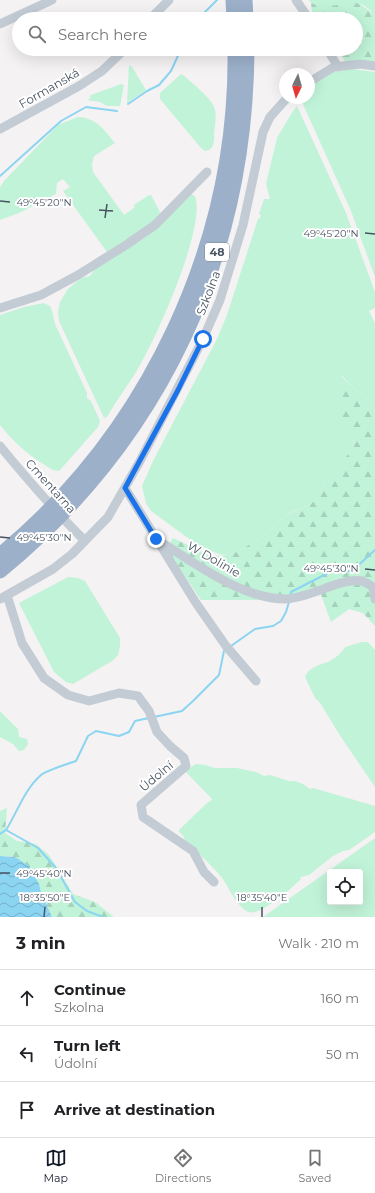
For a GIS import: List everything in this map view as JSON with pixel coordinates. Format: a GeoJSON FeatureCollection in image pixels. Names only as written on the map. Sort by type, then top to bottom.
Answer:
{"type":"FeatureCollection","features":[{"type":"Feature","properties":{"kind":"highway"},"geometry":{"type":"LineString","coordinates":[[233,0],[234,12]]}},
{"type":"Feature","properties":{"kind":"highway"},"geometry":{"type":"LineString","coordinates":[[245,0],[246,12]]}},
{"type":"Feature","properties":{"kind":"highway","name":"48"},"geometry":{"type":"LineString","coordinates":[[81,485],[149,379],[177,324],[200,268],[212,227],[225,171],[231,132],[235,56]]}},
{"type":"Feature","properties":{"kind":"highway","name":"48"},"geometry":{"type":"LineString","coordinates":[[0,571],[28,539],[124,440],[152,398],[186,333],[211,273],[228,213],[239,161],[246,94],[247,56]]}},
{"type":"Feature","properties":{"kind":"highway","name":"48"},"geometry":{"type":"LineString","coordinates":[[0,555],[28,539]]}},
{"type":"Feature","properties":{"kind":"street"},"geometry":{"type":"LineString","coordinates":[[26,12],[52,0]]}},
{"type":"Feature","properties":{"kind":"street"},"geometry":{"type":"LineString","coordinates":[[157,12],[169,0]]}},
{"type":"Feature","properties":{"kind":"street"},"geometry":{"type":"LineString","coordinates":[[296,0],[304,12]]}},
{"type":"Feature","properties":{"kind":"street"},"geometry":{"type":"LineString","coordinates":[[0,24],[12,18]]}},
{"type":"Feature","properties":{"kind":"street","name":"Formanská"},"geometry":{"type":"LineString","coordinates":[[0,129],[97,75],[118,56]]}},
{"type":"Feature","properties":{"kind":"street"},"geometry":{"type":"LineString","coordinates":[[331,56],[338,67]]}},
{"type":"Feature","properties":{"kind":"street"},"geometry":{"type":"LineString","coordinates":[[315,78],[334,67],[360,64],[375,66]]}},
{"type":"Feature","properties":{"kind":"street","name":"Szkolna"},"geometry":{"type":"LineString","coordinates":[[3,597],[53,569],[72,554],[108,517],[125,488],[178,390],[220,300],[243,225],[263,132],[270,117],[282,104]]}},
{"type":"Feature","properties":{"kind":"street"},"geometry":{"type":"LineString","coordinates":[[0,308],[41,295],[78,275],[126,245],[154,225],[207,172]]}},
{"type":"Feature","properties":{"kind":"street","name":"Cmentarna"},"geometry":{"type":"LineString","coordinates":[[0,446],[66,522],[85,541]]}},
{"type":"Feature","properties":{"kind":"street"},"geometry":{"type":"LineString","coordinates":[[125,488],[196,602],[228,648],[256,681]]}},
{"type":"Feature","properties":{"kind":"street","name":"W Dolinie"},"geometry":{"type":"LineString","coordinates":[[156,539],[221,579],[249,593],[284,599],[296,598],[347,582],[362,581],[373,587],[375,599]]}},
{"type":"Feature","properties":{"kind":"street","name":"Údolní"},"geometry":{"type":"LineString","coordinates":[[3,597],[22,643],[44,678],[68,695],[89,701],[119,693],[138,696],[149,710],[157,732],[184,758],[186,766],[141,805],[143,817],[193,851],[204,872],[214,882]]}},
{"type":"Feature","properties":{"kind":"green space"},"geometry":{"type":"Polygon","coordinates":[[[309,0],[375,0],[375,15],[360,4],[354,3],[320,7],[314,5],[309,0]]]}},
{"type":"Feature","properties":{"kind":"green space"},"geometry":{"type":"Polygon","coordinates":[[[353,2],[360,4],[375,15],[375,63],[345,61],[342,56],[363,56],[363,12],[312,12],[311,3],[322,6],[332,6],[353,2]]]}},
{"type":"Feature","properties":{"kind":"green space"},"geometry":{"type":"Polygon","coordinates":[[[129,65],[132,67],[146,90],[127,103],[129,65]]]}},
{"type":"Feature","properties":{"kind":"green space"},"geometry":{"type":"Polygon","coordinates":[[[352,69],[375,72],[375,277],[351,211],[303,104],[315,104],[315,82],[333,72],[352,69]]]}},
{"type":"Feature","properties":{"kind":"green space"},"geometry":{"type":"Polygon","coordinates":[[[181,74],[205,95],[214,107],[216,116],[214,142],[209,150],[205,151],[201,148],[160,99],[160,93],[181,74]]]}},
{"type":"Feature","properties":{"kind":"green space"},"geometry":{"type":"Polygon","coordinates":[[[121,84],[124,85],[120,106],[107,106],[100,102],[87,100],[92,98],[89,97],[91,95],[121,84]]]}},
{"type":"Feature","properties":{"kind":"green space"},"geometry":{"type":"Polygon","coordinates":[[[297,106],[346,213],[375,292],[375,308],[369,311],[375,323],[375,405],[358,392],[341,375],[337,392],[338,403],[354,444],[353,448],[324,484],[317,498],[313,502],[291,512],[266,535],[237,552],[228,555],[219,554],[199,546],[151,511],[146,503],[142,486],[153,461],[217,339],[227,315],[258,219],[261,215],[259,214],[264,199],[270,199],[266,184],[277,138],[297,106]]]}},
{"type":"Feature","properties":{"kind":"green space"},"geometry":{"type":"Polygon","coordinates":[[[78,117],[95,122],[115,143],[94,156],[92,164],[93,172],[124,215],[135,207],[134,205],[149,195],[151,195],[160,212],[157,217],[145,228],[107,252],[63,191],[70,187],[63,179],[57,183],[56,194],[21,212],[0,220],[0,187],[4,181],[58,125],[78,117]]]}},
{"type":"Feature","properties":{"kind":"green space"},"geometry":{"type":"Polygon","coordinates":[[[190,194],[195,196],[197,211],[194,231],[178,280],[158,330],[140,365],[107,417],[104,418],[59,321],[58,312],[60,302],[68,289],[81,278],[90,276],[96,267],[143,239],[190,194]]]}},
{"type":"Feature","properties":{"kind":"green space"},"geometry":{"type":"Polygon","coordinates":[[[44,303],[50,306],[55,324],[87,393],[87,398],[91,401],[100,421],[98,427],[59,471],[53,470],[18,445],[0,425],[0,315],[24,307],[44,303]]]}},
{"type":"Feature","properties":{"kind":"green space"},"geometry":{"type":"Polygon","coordinates":[[[340,375],[375,405],[375,626],[363,613],[349,609],[331,622],[320,592],[270,600],[201,600],[166,548],[173,538],[211,556],[228,555],[237,552],[266,535],[284,517],[313,502],[317,498],[324,484],[353,448],[354,443],[343,419],[337,399],[340,375]]]}},
{"type":"Feature","properties":{"kind":"green space"},"geometry":{"type":"Polygon","coordinates":[[[68,577],[78,578],[85,581],[120,638],[118,655],[112,661],[73,684],[66,682],[54,672],[19,603],[68,577]]]}},
{"type":"Feature","properties":{"kind":"green space"},"geometry":{"type":"Polygon","coordinates":[[[362,642],[368,642],[375,650],[375,787],[339,734],[321,704],[315,698],[305,677],[309,671],[318,665],[328,662],[340,654],[345,647],[362,642]]]}},
{"type":"Feature","properties":{"kind":"green space"},"geometry":{"type":"Polygon","coordinates":[[[0,711],[18,729],[19,737],[27,739],[28,744],[24,750],[19,751],[13,744],[0,737],[0,711]]]}},
{"type":"Feature","properties":{"kind":"green space"},"geometry":{"type":"Polygon","coordinates":[[[196,764],[215,768],[237,768],[256,772],[264,776],[270,775],[289,781],[295,781],[310,789],[313,788],[375,806],[375,832],[349,850],[333,856],[309,875],[301,877],[300,880],[290,889],[268,906],[254,912],[246,911],[239,904],[220,876],[188,845],[179,832],[179,830],[212,800],[185,771],[196,764]]]}},
{"type":"Feature","properties":{"kind":"green space"},"geometry":{"type":"Polygon","coordinates":[[[7,808],[5,833],[17,841],[36,844],[49,855],[73,894],[95,902],[114,917],[52,917],[39,884],[12,856],[0,856],[0,811],[7,808]]]}},
{"type":"Feature","properties":{"kind":"green space"},"geometry":{"type":"Polygon","coordinates":[[[375,838],[375,917],[263,917],[327,872],[327,905],[363,905],[363,869],[331,869],[375,838]]]}},
{"type":"Feature","properties":{"kind":"water"},"geometry":{"type":"Polygon","coordinates":[[[0,856],[15,857],[29,866],[39,884],[52,917],[0,917],[0,856]]]}},
{"type":"Feature","properties":{"kind":"waterway"},"geometry":{"type":"LineString","coordinates":[[205,12],[217,0]]}},
{"type":"Feature","properties":{"kind":"waterway"},"geometry":{"type":"LineString","coordinates":[[128,104],[159,85],[171,71],[178,56]]}},
{"type":"Feature","properties":{"kind":"waterway"},"geometry":{"type":"LineString","coordinates":[[0,176],[61,121],[86,107],[117,111]]}},
{"type":"Feature","properties":{"kind":"waterway"},"geometry":{"type":"LineString","coordinates":[[290,596],[291,592],[330,572],[352,571],[375,550]]}},
{"type":"Feature","properties":{"kind":"waterway"},"geometry":{"type":"LineString","coordinates":[[231,646],[255,629],[273,626],[281,621],[289,602]]}},
{"type":"Feature","properties":{"kind":"waterway"},"geometry":{"type":"LineString","coordinates":[[154,717],[182,711],[193,701],[219,675],[224,651],[226,650]]}},
{"type":"Feature","properties":{"kind":"waterway"},"geometry":{"type":"LineString","coordinates":[[6,830],[30,787],[35,781],[48,771],[76,761],[88,736],[96,731],[119,736],[129,732],[135,721],[149,718]]}},
{"type":"Feature","properties":{"kind":"waterway"},"geometry":{"type":"LineString","coordinates":[[0,834],[6,830],[38,848],[56,868],[75,902],[87,911],[103,917]]}},
{"type":"Feature","properties":{"kind":"route"},"geometry":{"type":"LineString","coordinates":[[156,539],[125,488],[178,390],[203,339]]}}]}
